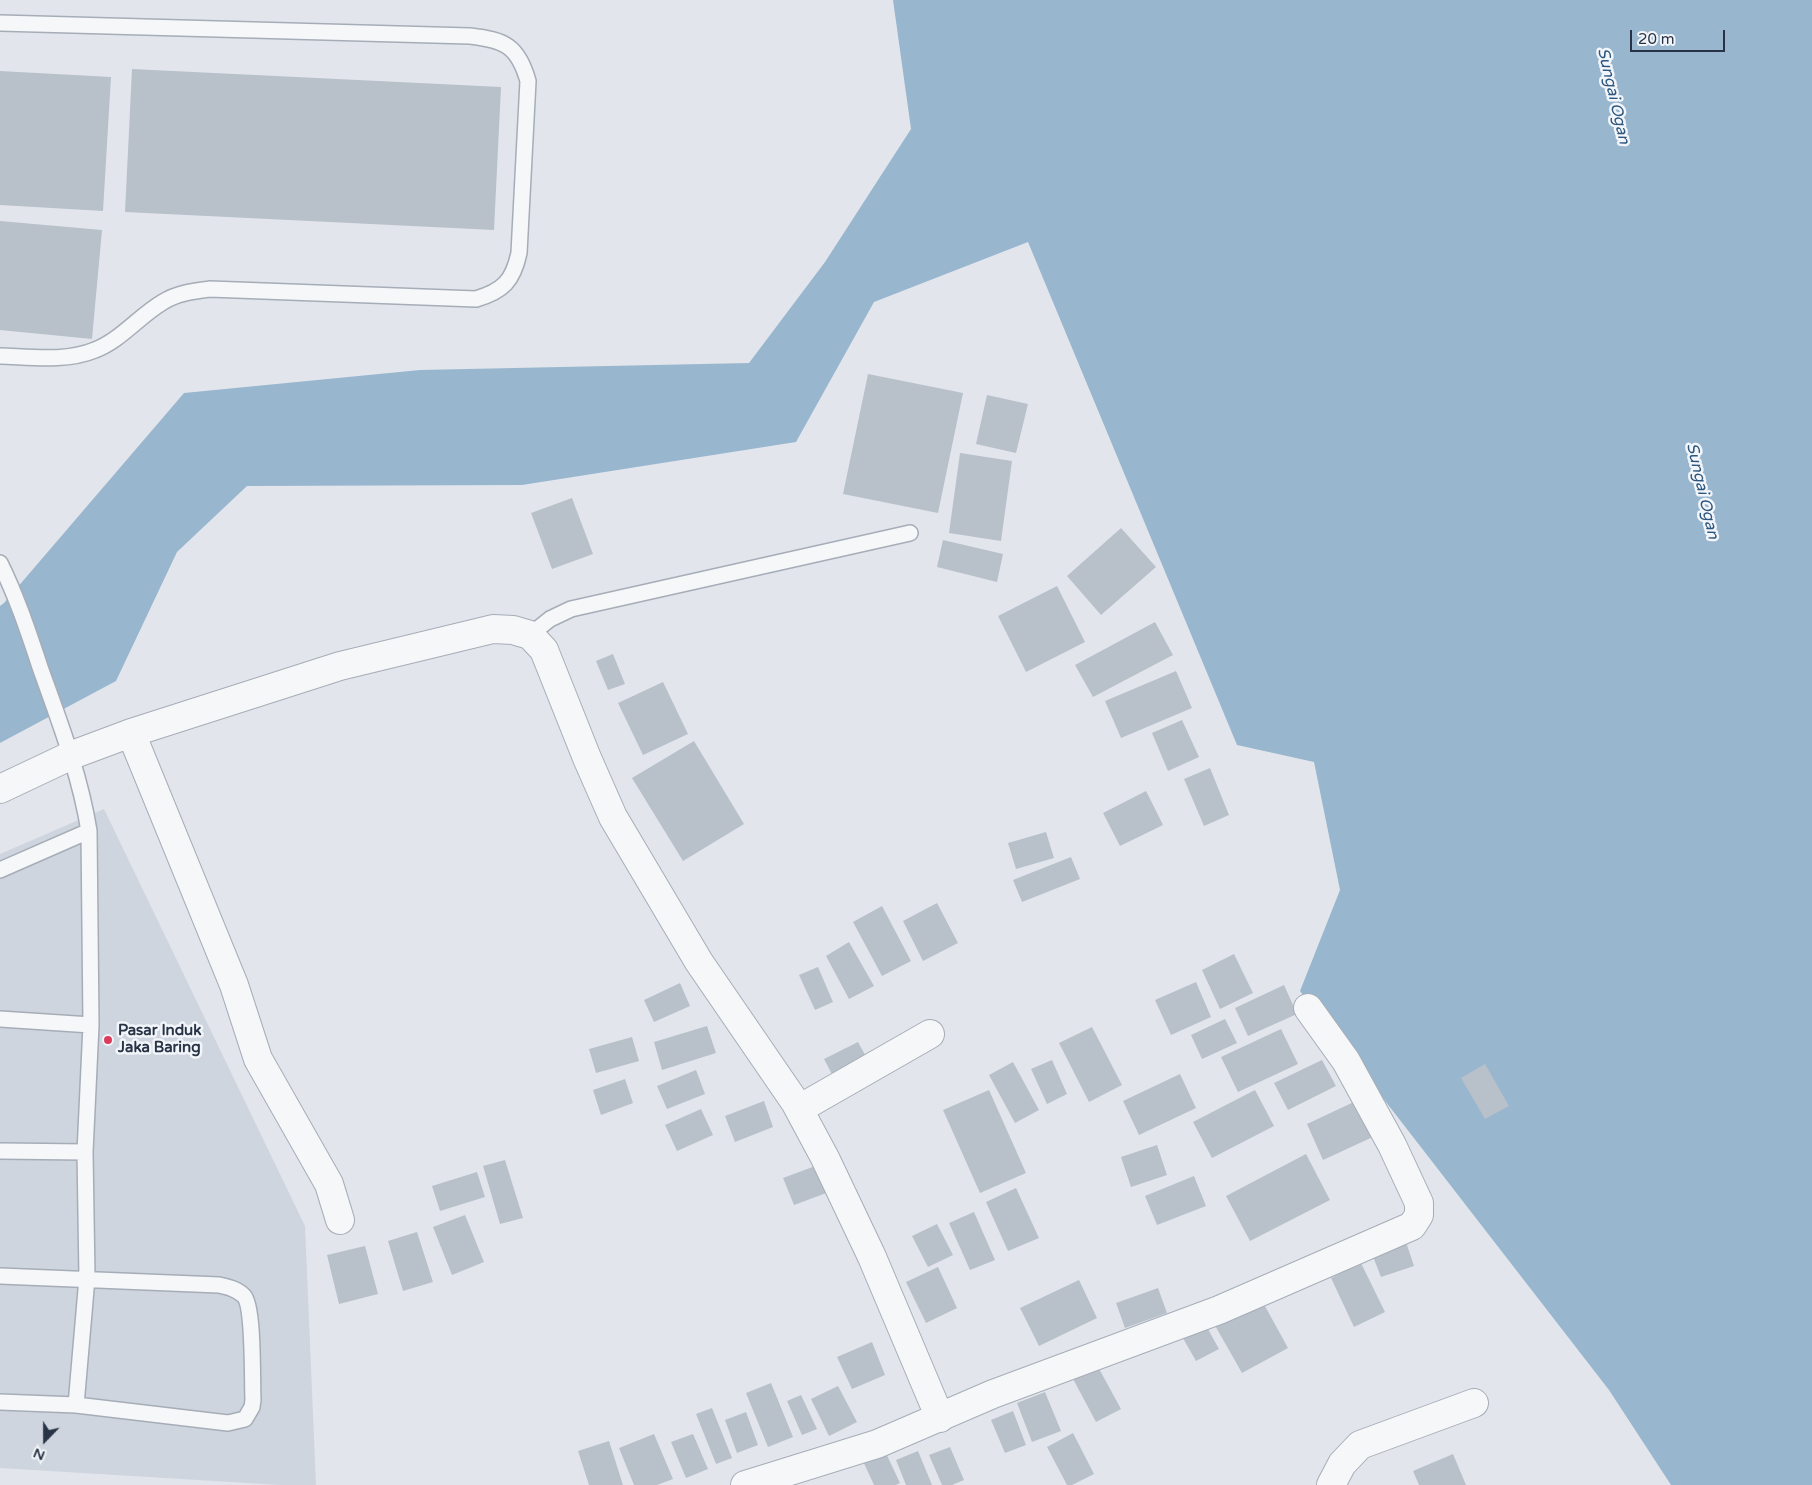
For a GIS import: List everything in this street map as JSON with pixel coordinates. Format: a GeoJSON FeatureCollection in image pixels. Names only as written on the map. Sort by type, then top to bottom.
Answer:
{"type":"FeatureCollection","features":[{"type":"Feature","properties":{"kind":"street"},"geometry":{"type":"LineString","coordinates":[[0,790],[70,750],[131,733],[340,666],[493,628],[514,630],[530,635],[544,650],[613,817],[659,898],[699,962],[799,1109],[825,1158],[872,1257],[940,1418]]}},
{"type":"Feature","properties":{"kind":"street"},"geometry":{"type":"LineString","coordinates":[[131,733],[234,985],[258,1059],[329,1184],[340,1220]]}},
{"type":"Feature","properties":{"kind":"street"},"geometry":{"type":"LineString","coordinates":[[745,1485],[877,1444],[993,1394],[1219,1310],[1412,1226],[1419,1215],[1419,1204],[1392,1145],[1346,1061],[1308,1008]]}},
{"type":"Feature","properties":{"kind":"street"},"geometry":{"type":"LineString","coordinates":[[799,1109],[930,1034]]}},
{"type":"Feature","properties":{"kind":"street"},"geometry":{"type":"LineString","coordinates":[[1331,1485],[1349,1454],[1360,1445],[1474,1403]]}},
{"type":"Feature","properties":{"kind":"lane"},"geometry":{"type":"LineString","coordinates":[[0,23],[470,36],[494,39],[507,45],[517,54],[528,81],[518,253],[515,269],[508,282],[493,294],[476,299],[210,289],[186,292],[164,301],[120,336],[93,351],[62,358],[0,356]]}},
{"type":"Feature","properties":{"kind":"lane"},"geometry":{"type":"LineString","coordinates":[[530,635],[550,619],[571,609],[910,533]]}},
{"type":"Feature","properties":{"kind":"lane"},"geometry":{"type":"LineString","coordinates":[[0,563],[13,591],[70,750],[89,831],[92,1025],[85,1152],[87,1278],[76,1405]]}},
{"type":"Feature","properties":{"kind":"lane"},"geometry":{"type":"LineString","coordinates":[[0,870],[89,831]]}},
{"type":"Feature","properties":{"kind":"lane"},"geometry":{"type":"LineString","coordinates":[[0,1019],[92,1025]]}},
{"type":"Feature","properties":{"kind":"lane"},"geometry":{"type":"LineString","coordinates":[[0,1151],[85,1152]]}},
{"type":"Feature","properties":{"kind":"lane"},"geometry":{"type":"LineString","coordinates":[[0,1276],[87,1278],[219,1285],[238,1292],[244,1297],[249,1311],[253,1400],[252,1407],[245,1419],[228,1423],[76,1405],[0,1402]]}},
{"type":"Feature","properties":{"kind":"shaded area","name":"Pasar Induk Jaka Baring"},"geometry":{"type":"Polygon","coordinates":[[[104,809],[305,1226],[316,1485],[280,1485],[0,1468],[0,854],[104,809]]]}},
{"type":"Feature","properties":{"kind":"water","name":"Sungai Ogan"},"geometry":{"type":"Polygon","coordinates":[[[893,0],[1812,0],[1812,1485],[1671,1485],[1609,1390],[1300,991],[1340,890],[1314,762],[1237,745],[1028,242],[874,302],[796,442],[522,485],[247,486],[177,552],[116,681],[0,743],[0,606],[184,393],[420,370],[749,363],[825,262],[911,129],[893,0]]]}},
{"type":"Feature","properties":{"kind":"building"},"geometry":{"type":"Polygon","coordinates":[[[132,69],[501,87],[494,230],[125,212],[132,69]]]}},
{"type":"Feature","properties":{"kind":"building"},"geometry":{"type":"Polygon","coordinates":[[[0,71],[111,77],[103,211],[0,205],[0,71]]]}},
{"type":"Feature","properties":{"kind":"building"},"geometry":{"type":"Polygon","coordinates":[[[0,221],[102,230],[92,339],[0,330],[0,221]]]}},
{"type":"Feature","properties":{"kind":"building"},"geometry":{"type":"Polygon","coordinates":[[[868,374],[963,393],[938,513],[843,494],[868,374]]]}},
{"type":"Feature","properties":{"kind":"building"},"geometry":{"type":"Polygon","coordinates":[[[987,395],[1028,404],[1016,453],[976,444],[987,395]]]}},
{"type":"Feature","properties":{"kind":"building"},"geometry":{"type":"Polygon","coordinates":[[[960,453],[1012,461],[1001,541],[949,533],[960,453]]]}},
{"type":"Feature","properties":{"kind":"building"},"geometry":{"type":"Polygon","coordinates":[[[572,498],[593,554],[552,569],[531,513],[572,498]]]}},
{"type":"Feature","properties":{"kind":"building"},"geometry":{"type":"Polygon","coordinates":[[[1121,528],[1156,567],[1101,615],[1067,576],[1121,528]]]}},
{"type":"Feature","properties":{"kind":"building"},"geometry":{"type":"Polygon","coordinates":[[[943,540],[1003,554],[997,582],[937,567],[943,540]]]}},
{"type":"Feature","properties":{"kind":"building"},"geometry":{"type":"Polygon","coordinates":[[[1057,586],[1085,642],[1026,672],[998,616],[1057,586]]]}},
{"type":"Feature","properties":{"kind":"building"},"geometry":{"type":"Polygon","coordinates":[[[1155,622],[1173,655],[1093,697],[1075,665],[1155,622]]]}},
{"type":"Feature","properties":{"kind":"building"},"geometry":{"type":"Polygon","coordinates":[[[613,654],[625,684],[608,690],[596,661],[613,654]]]}},
{"type":"Feature","properties":{"kind":"building"},"geometry":{"type":"Polygon","coordinates":[[[1176,671],[1192,708],[1121,738],[1105,701],[1176,671]]]}},
{"type":"Feature","properties":{"kind":"building"},"geometry":{"type":"Polygon","coordinates":[[[663,682],[688,734],[643,755],[618,703],[663,682]]]}},
{"type":"Feature","properties":{"kind":"building"},"geometry":{"type":"Polygon","coordinates":[[[1182,720],[1199,757],[1168,771],[1152,733],[1182,720]]]}},
{"type":"Feature","properties":{"kind":"building"},"geometry":{"type":"Polygon","coordinates":[[[694,741],[744,824],[683,861],[632,778],[694,741]]]}},
{"type":"Feature","properties":{"kind":"building"},"geometry":{"type":"Polygon","coordinates":[[[1210,768],[1229,815],[1204,826],[1184,779],[1210,768]]]}},
{"type":"Feature","properties":{"kind":"building"},"geometry":{"type":"Polygon","coordinates":[[[1146,791],[1163,825],[1120,846],[1103,813],[1146,791]]]}},
{"type":"Feature","properties":{"kind":"building"},"geometry":{"type":"Polygon","coordinates":[[[1046,832],[1054,858],[1016,869],[1008,843],[1046,832]]]}},
{"type":"Feature","properties":{"kind":"building"},"geometry":{"type":"Polygon","coordinates":[[[1071,857],[1080,879],[1022,902],[1013,880],[1071,857]]]}},
{"type":"Feature","properties":{"kind":"building"},"geometry":{"type":"Polygon","coordinates":[[[937,903],[958,943],[923,961],[903,921],[937,903]]]}},
{"type":"Feature","properties":{"kind":"building"},"geometry":{"type":"Polygon","coordinates":[[[882,906],[911,961],[882,976],[853,922],[882,906]]]}},
{"type":"Feature","properties":{"kind":"building"},"geometry":{"type":"Polygon","coordinates":[[[849,942],[874,986],[849,999],[826,956],[849,942]]]}},
{"type":"Feature","properties":{"kind":"building"},"geometry":{"type":"Polygon","coordinates":[[[1234,954],[1253,993],[1220,1009],[1202,970],[1234,954]]]}},
{"type":"Feature","properties":{"kind":"building"},"geometry":{"type":"Polygon","coordinates":[[[818,967],[833,1002],[815,1010],[799,975],[818,967]]]}},
{"type":"Feature","properties":{"kind":"building"},"geometry":{"type":"Polygon","coordinates":[[[1196,982],[1211,1017],[1171,1035],[1155,1000],[1196,982]]]}},
{"type":"Feature","properties":{"kind":"building"},"geometry":{"type":"Polygon","coordinates":[[[680,983],[690,1006],[654,1022],[644,1000],[680,983]]]}},
{"type":"Feature","properties":{"kind":"building"},"geometry":{"type":"Polygon","coordinates":[[[1284,985],[1297,1014],[1248,1036],[1235,1008],[1284,985]]]}},
{"type":"Feature","properties":{"kind":"building"},"geometry":{"type":"Polygon","coordinates":[[[1225,1019],[1237,1043],[1202,1059],[1191,1035],[1225,1019]]]}},
{"type":"Feature","properties":{"kind":"building"},"geometry":{"type":"Polygon","coordinates":[[[707,1026],[716,1053],[662,1070],[654,1042],[707,1026]]]}},
{"type":"Feature","properties":{"kind":"building"},"geometry":{"type":"Polygon","coordinates":[[[1092,1027],[1122,1085],[1089,1102],[1059,1043],[1092,1027]]]}},
{"type":"Feature","properties":{"kind":"building"},"geometry":{"type":"Polygon","coordinates":[[[1281,1029],[1298,1064],[1238,1092],[1221,1057],[1281,1029]]]}},
{"type":"Feature","properties":{"kind":"building"},"geometry":{"type":"Polygon","coordinates":[[[632,1037],[639,1061],[596,1073],[589,1049],[632,1037]]]}},
{"type":"Feature","properties":{"kind":"building"},"geometry":{"type":"Polygon","coordinates":[[[858,1042],[869,1062],[835,1080],[824,1059],[858,1042]]]}},
{"type":"Feature","properties":{"kind":"building"},"geometry":{"type":"Polygon","coordinates":[[[1052,1060],[1067,1094],[1047,1104],[1031,1069],[1052,1060]]]}},
{"type":"Feature","properties":{"kind":"building"},"geometry":{"type":"Polygon","coordinates":[[[1322,1060],[1336,1086],[1288,1110],[1274,1083],[1322,1060]]]}},
{"type":"Feature","properties":{"kind":"building"},"geometry":{"type":"Polygon","coordinates":[[[1013,1062],[1039,1110],[1015,1123],[989,1075],[1013,1062]]]}},
{"type":"Feature","properties":{"kind":"building"},"geometry":{"type":"Polygon","coordinates":[[[1485,1064],[1509,1106],[1485,1119],[1461,1078],[1485,1064]]]}},
{"type":"Feature","properties":{"kind":"building"},"geometry":{"type":"Polygon","coordinates":[[[696,1070],[705,1094],[667,1109],[657,1086],[696,1070]]]}},
{"type":"Feature","properties":{"kind":"building"},"geometry":{"type":"Polygon","coordinates":[[[1180,1074],[1196,1108],[1139,1135],[1123,1101],[1180,1074]]]}},
{"type":"Feature","properties":{"kind":"building"},"geometry":{"type":"Polygon","coordinates":[[[625,1079],[633,1103],[601,1115],[593,1090],[625,1079]]]}},
{"type":"Feature","properties":{"kind":"building"},"geometry":{"type":"Polygon","coordinates":[[[989,1090],[1026,1173],[980,1193],[943,1110],[989,1090]]]}},
{"type":"Feature","properties":{"kind":"building"},"geometry":{"type":"Polygon","coordinates":[[[1255,1090],[1274,1126],[1212,1158],[1193,1122],[1255,1090]]]}},
{"type":"Feature","properties":{"kind":"building"},"geometry":{"type":"Polygon","coordinates":[[[1358,1100],[1375,1136],[1323,1160],[1307,1124],[1358,1100]]]}},
{"type":"Feature","properties":{"kind":"building"},"geometry":{"type":"Polygon","coordinates":[[[764,1101],[773,1127],[735,1142],[725,1116],[764,1101]]]}},
{"type":"Feature","properties":{"kind":"building"},"geometry":{"type":"Polygon","coordinates":[[[701,1109],[713,1135],[677,1151],[665,1125],[701,1109]]]}},
{"type":"Feature","properties":{"kind":"building"},"geometry":{"type":"Polygon","coordinates":[[[1157,1145],[1167,1175],[1131,1187],[1121,1157],[1157,1145]]]}},
{"type":"Feature","properties":{"kind":"building"},"geometry":{"type":"Polygon","coordinates":[[[1306,1154],[1330,1200],[1250,1241],[1226,1196],[1306,1154]]]}},
{"type":"Feature","properties":{"kind":"building"},"geometry":{"type":"Polygon","coordinates":[[[505,1160],[523,1218],[500,1224],[483,1166],[505,1160]]]}},
{"type":"Feature","properties":{"kind":"building"},"geometry":{"type":"Polygon","coordinates":[[[818,1165],[829,1192],[794,1205],[783,1178],[818,1165]]]}},
{"type":"Feature","properties":{"kind":"building"},"geometry":{"type":"Polygon","coordinates":[[[477,1172],[485,1197],[440,1211],[432,1186],[477,1172]]]}},
{"type":"Feature","properties":{"kind":"building"},"geometry":{"type":"Polygon","coordinates":[[[1194,1176],[1206,1206],[1157,1225],[1145,1196],[1194,1176]]]}},
{"type":"Feature","properties":{"kind":"building"},"geometry":{"type":"Polygon","coordinates":[[[1016,1188],[1039,1238],[1008,1251],[986,1202],[1016,1188]]]}},
{"type":"Feature","properties":{"kind":"building"},"geometry":{"type":"Polygon","coordinates":[[[974,1212],[995,1260],[970,1270],[949,1223],[974,1212]]]}},
{"type":"Feature","properties":{"kind":"building"},"geometry":{"type":"Polygon","coordinates":[[[465,1215],[484,1262],[452,1275],[433,1227],[465,1215]]]}},
{"type":"Feature","properties":{"kind":"building"},"geometry":{"type":"Polygon","coordinates":[[[937,1224],[953,1255],[928,1267],[912,1236],[937,1224]]]}},
{"type":"Feature","properties":{"kind":"building"},"geometry":{"type":"Polygon","coordinates":[[[417,1232],[433,1282],[403,1291],[388,1241],[417,1232]]]}},
{"type":"Feature","properties":{"kind":"building"},"geometry":{"type":"Polygon","coordinates":[[[1406,1242],[1414,1266],[1381,1277],[1372,1254],[1406,1242]]]}},
{"type":"Feature","properties":{"kind":"building"},"geometry":{"type":"Polygon","coordinates":[[[365,1246],[378,1294],[339,1304],[327,1255],[365,1246]]]}},
{"type":"Feature","properties":{"kind":"building"},"geometry":{"type":"Polygon","coordinates":[[[1361,1263],[1385,1312],[1354,1327],[1331,1278],[1361,1263]]]}},
{"type":"Feature","properties":{"kind":"building"},"geometry":{"type":"Polygon","coordinates":[[[938,1267],[957,1308],[926,1323],[906,1282],[938,1267]]]}},
{"type":"Feature","properties":{"kind":"building"},"geometry":{"type":"Polygon","coordinates":[[[1079,1280],[1097,1318],[1039,1346],[1020,1308],[1079,1280]]]}},
{"type":"Feature","properties":{"kind":"building"},"geometry":{"type":"Polygon","coordinates":[[[1158,1288],[1167,1313],[1125,1328],[1116,1303],[1158,1288]]]}},
{"type":"Feature","properties":{"kind":"building"},"geometry":{"type":"Polygon","coordinates":[[[1260,1297],[1288,1348],[1242,1373],[1213,1322],[1260,1297]]]}},
{"type":"Feature","properties":{"kind":"building"},"geometry":{"type":"Polygon","coordinates":[[[1203,1320],[1219,1349],[1196,1361],[1180,1333],[1203,1320]]]}},
{"type":"Feature","properties":{"kind":"building"},"geometry":{"type":"Polygon","coordinates":[[[872,1342],[885,1375],[852,1389],[837,1357],[872,1342]]]}},
{"type":"Feature","properties":{"kind":"building"},"geometry":{"type":"Polygon","coordinates":[[[1097,1365],[1121,1409],[1096,1422],[1072,1377],[1097,1365]]]}},
{"type":"Feature","properties":{"kind":"building"},"geometry":{"type":"Polygon","coordinates":[[[771,1383],[793,1437],[768,1447],[746,1393],[771,1383]]]}},
{"type":"Feature","properties":{"kind":"building"},"geometry":{"type":"Polygon","coordinates":[[[838,1386],[857,1422],[829,1436],[811,1399],[838,1386]]]}},
{"type":"Feature","properties":{"kind":"building"},"geometry":{"type":"Polygon","coordinates":[[[1045,1392],[1061,1431],[1032,1442],[1017,1403],[1045,1392]]]}},
{"type":"Feature","properties":{"kind":"building"},"geometry":{"type":"Polygon","coordinates":[[[801,1395],[817,1429],[802,1435],[787,1401],[801,1395]]]}},
{"type":"Feature","properties":{"kind":"building"},"geometry":{"type":"Polygon","coordinates":[[[712,1408],[732,1458],[716,1464],[696,1414],[712,1408]]]}},
{"type":"Feature","properties":{"kind":"building"},"geometry":{"type":"Polygon","coordinates":[[[1013,1411],[1026,1445],[1005,1453],[991,1420],[1013,1411]]]}},
{"type":"Feature","properties":{"kind":"building"},"geometry":{"type":"Polygon","coordinates":[[[746,1412],[758,1445],[737,1453],[725,1420],[746,1412]]]}},
{"type":"Feature","properties":{"kind":"building"},"geometry":{"type":"Polygon","coordinates":[[[1073,1433],[1094,1474],[1072,1485],[1067,1485],[1047,1447],[1073,1433]]]}},
{"type":"Feature","properties":{"kind":"building"},"geometry":{"type":"Polygon","coordinates":[[[654,1434],[673,1479],[657,1485],[634,1485],[619,1448],[654,1434]]]}},
{"type":"Feature","properties":{"kind":"building"},"geometry":{"type":"Polygon","coordinates":[[[693,1434],[708,1469],[686,1478],[671,1442],[693,1434]]]}},
{"type":"Feature","properties":{"kind":"building"},"geometry":{"type":"Polygon","coordinates":[[[609,1441],[623,1485],[589,1485],[578,1451],[609,1441]]]}},
{"type":"Feature","properties":{"kind":"building"},"geometry":{"type":"Polygon","coordinates":[[[950,1447],[964,1480],[952,1485],[942,1485],[929,1455],[950,1447]]]}},
{"type":"Feature","properties":{"kind":"building"},"geometry":{"type":"Polygon","coordinates":[[[884,1449],[900,1483],[896,1485],[874,1485],[862,1459],[884,1449]]]}},
{"type":"Feature","properties":{"kind":"building"},"geometry":{"type":"Polygon","coordinates":[[[918,1451],[932,1485],[906,1485],[896,1460],[918,1451]]]}},
{"type":"Feature","properties":{"kind":"building"},"geometry":{"type":"Polygon","coordinates":[[[1453,1454],[1466,1485],[1419,1485],[1413,1471],[1453,1454]]]}},
{"type":"Feature","properties":{"kind":"place","name":"Pasar Induk Jaka Baring"},"geometry":{"type":"Point","coordinates":[108,1040]}}]}
